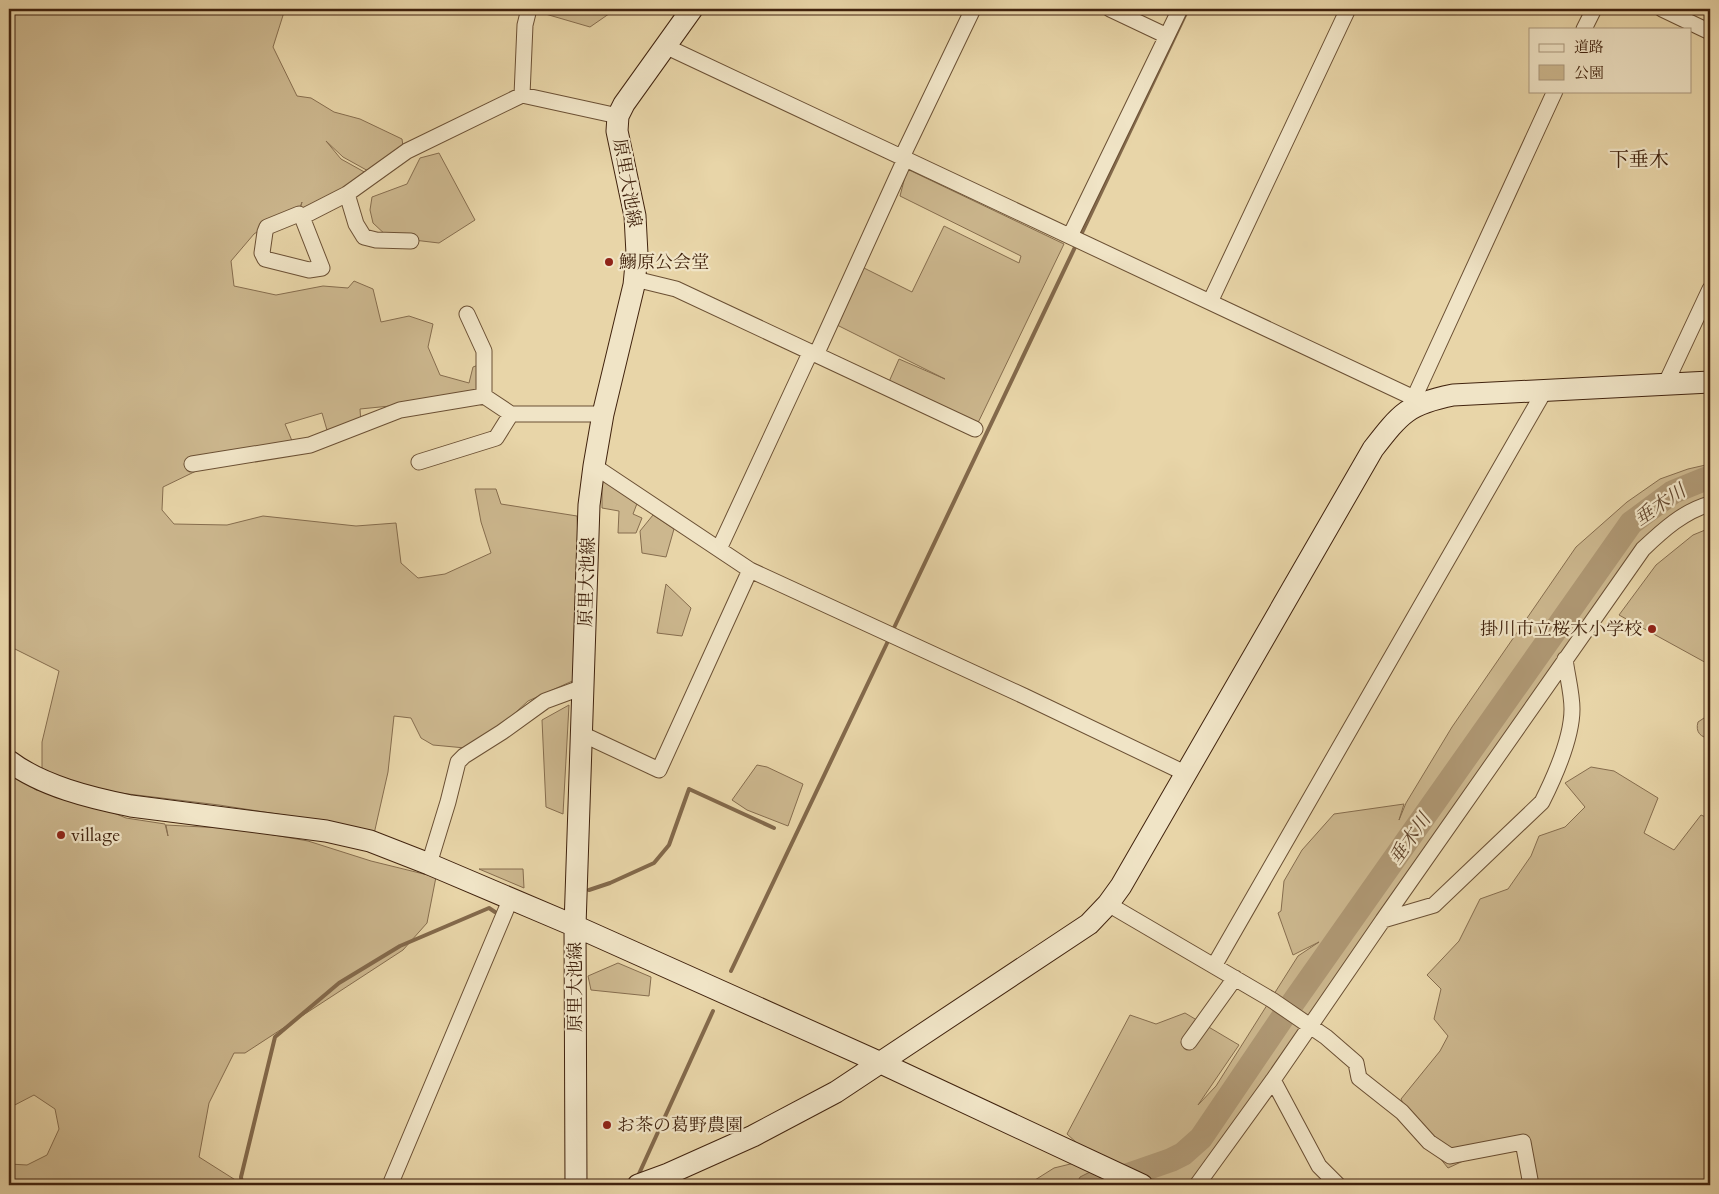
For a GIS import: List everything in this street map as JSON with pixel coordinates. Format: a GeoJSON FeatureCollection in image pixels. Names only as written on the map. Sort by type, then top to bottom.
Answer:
{"type":"FeatureCollection","features":[{"type":"Feature","properties":{"kind":"street"},"geometry":{"type":"LineString","coordinates":[[522,95],[525,25],[529,9]]}},
{"type":"Feature","properties":{"kind":"street","name":"原里大池線"},"geometry":{"type":"LineString","coordinates":[[576,1185],[575,926],[589,505],[603,414],[635,279],[637,254],[635,216],[617,131],[618,116],[624,104],[692,9]]}},
{"type":"Feature","properties":{"kind":"street"},"geometry":{"type":"LineString","coordinates":[[719,549],[813,354],[973,9]]}},
{"type":"Feature","properties":{"kind":"street"},"geometry":{"type":"LineString","coordinates":[[1110,9],[1167,36]]}},
{"type":"Feature","properties":{"kind":"street"},"geometry":{"type":"LineString","coordinates":[[1070,236],[1180,9]]}},
{"type":"Feature","properties":{"kind":"street"},"geometry":{"type":"LineString","coordinates":[[1210,302],[1348,9]]}},
{"type":"Feature","properties":{"kind":"street"},"geometry":{"type":"LineString","coordinates":[[1584,28],[1594,9]]}},
{"type":"Feature","properties":{"kind":"street"},"geometry":{"type":"LineString","coordinates":[[1662,9],[1710,32]]}},
{"type":"Feature","properties":{"kind":"street"},"geometry":{"type":"LineString","coordinates":[[665,46],[1418,400],[1453,395],[1710,382]]}},
{"type":"Feature","properties":{"kind":"street"},"geometry":{"type":"LineString","coordinates":[[638,1185],[668,1174],[753,1136],[836,1092],[1089,924],[1108,904],[1121,886],[1373,448],[1394,422],[1418,400],[1556,92]]}},
{"type":"Feature","properties":{"kind":"street"},"geometry":{"type":"LineString","coordinates":[[302,217],[348,194],[407,151],[522,95],[618,116]]}},
{"type":"Feature","properties":{"kind":"street"},"geometry":{"type":"LineString","coordinates":[[348,194],[356,224],[364,237],[376,240],[411,241]]}},
{"type":"Feature","properties":{"kind":"street"},"geometry":{"type":"LineString","coordinates":[[635,279],[676,289],[975,430]]}},
{"type":"Feature","properties":{"kind":"street"},"geometry":{"type":"LineString","coordinates":[[1665,385],[1710,289]]}},
{"type":"Feature","properties":{"kind":"street"},"geometry":{"type":"LineString","coordinates":[[467,314],[484,351],[484,396]]}},
{"type":"Feature","properties":{"kind":"street"},"geometry":{"type":"LineString","coordinates":[[1214,966],[1545,390]]}},
{"type":"Feature","properties":{"kind":"street"},"geometry":{"type":"LineString","coordinates":[[192,464],[310,445],[400,410],[484,396],[511,414],[603,414]]}},
{"type":"Feature","properties":{"kind":"street"},"geometry":{"type":"LineString","coordinates":[[419,462],[496,438],[511,414]]}},
{"type":"Feature","properties":{"kind":"street"},"geometry":{"type":"LineString","coordinates":[[594,466],[750,570],[1186,774]]}},
{"type":"Feature","properties":{"kind":"street"},"geometry":{"type":"LineString","coordinates":[[1197,1185],[1273,1080],[1305,1023],[1383,920],[1643,548],[1685,514],[1710,504]]}},
{"type":"Feature","properties":{"kind":"street"},"geometry":{"type":"LineString","coordinates":[[582,734],[659,770],[750,570]]}},
{"type":"Feature","properties":{"kind":"street"},"geometry":{"type":"LineString","coordinates":[[1383,920],[1434,905],[1542,802],[1565,748],[1572,710],[1565,659]]}},
{"type":"Feature","properties":{"kind":"street"},"geometry":{"type":"LineString","coordinates":[[428,864],[448,802],[458,762],[545,701],[583,687]]}},
{"type":"Feature","properties":{"kind":"street"},"geometry":{"type":"LineString","coordinates":[[10,763],[39,778],[100,800],[131,806],[326,831],[370,841],[575,926],[881,1063],[1142,1185]]}},
{"type":"Feature","properties":{"kind":"street"},"geometry":{"type":"LineString","coordinates":[[390,1185],[511,898]]}},
{"type":"Feature","properties":{"kind":"street"},"geometry":{"type":"LineString","coordinates":[[1108,904],[1272,1000],[1326,1037],[1356,1063],[1360,1078],[1402,1112],[1429,1142],[1450,1156],[1523,1142],[1531,1185]]}},
{"type":"Feature","properties":{"kind":"street"},"geometry":{"type":"LineString","coordinates":[[1189,1042],[1235,978]]}},
{"type":"Feature","properties":{"kind":"street"},"geometry":{"type":"LineString","coordinates":[[1273,1080],[1318,1166],[1338,1185]]}},
{"type":"Feature","properties":{"kind":"green space"},"geometry":{"type":"Polygon","coordinates":[[[9,9],[285,9],[273,47],[297,96],[311,98],[334,112],[360,119],[402,139],[403,146],[370,172],[343,157],[326,141],[341,159],[368,174],[299,214],[302,202],[294,223],[270,223],[254,234],[231,261],[234,286],[276,295],[323,286],[348,288],[354,281],[373,289],[381,322],[409,316],[433,324],[428,347],[440,375],[469,383],[473,367],[481,364],[482,390],[410,404],[360,409],[361,424],[329,437],[322,413],[285,424],[295,448],[223,458],[163,487],[162,510],[174,524],[227,525],[263,516],[356,526],[396,523],[401,563],[418,578],[445,574],[491,553],[481,522],[475,489],[496,489],[501,504],[577,516],[579,678],[528,701],[476,749],[433,745],[421,738],[411,718],[394,716],[388,772],[374,834],[303,818],[219,805],[112,792],[79,785],[42,770],[42,742],[59,671],[9,646],[9,9]]]}},
{"type":"Feature","properties":{"kind":"green space"},"geometry":{"type":"Polygon","coordinates":[[[542,9],[616,9],[590,27],[542,13],[542,9]]]}},
{"type":"Feature","properties":{"kind":"green space"},"geometry":{"type":"Polygon","coordinates":[[[439,153],[475,220],[439,243],[388,237],[373,223],[370,210],[372,197],[407,184],[420,158],[439,153]]]}},
{"type":"Feature","properties":{"kind":"green space"},"geometry":{"type":"Polygon","coordinates":[[[907,169],[1064,244],[975,429],[888,384],[899,359],[945,379],[831,322],[862,267],[912,292],[944,226],[1019,263],[1021,256],[900,196],[907,169]]]}},
{"type":"Feature","properties":{"kind":"green space"},"geometry":{"type":"Polygon","coordinates":[[[1710,464],[1710,497],[1652,540],[1191,1185],[1027,1185],[1054,1168],[1099,1157],[1089,1154],[1067,1134],[1130,1015],[1156,1024],[1185,1013],[1239,1045],[1198,1105],[1216,1086],[1298,956],[1319,942],[1293,955],[1278,913],[1281,911],[1284,881],[1302,850],[1334,814],[1404,804],[1399,820],[1406,803],[1452,727],[1576,547],[1627,502],[1660,479],[1688,469],[1710,464]]]}},
{"type":"Feature","properties":{"kind":"green space"},"geometry":{"type":"Polygon","coordinates":[[[602,477],[638,501],[633,514],[642,518],[636,533],[618,533],[619,511],[602,508],[602,477]]]}},
{"type":"Feature","properties":{"kind":"green space"},"geometry":{"type":"Polygon","coordinates":[[[653,515],[674,529],[666,557],[642,553],[640,531],[653,515]]]}},
{"type":"Feature","properties":{"kind":"green space"},"geometry":{"type":"Polygon","coordinates":[[[1710,528],[1710,665],[1619,615],[1656,565],[1693,535],[1710,528]]]}},
{"type":"Feature","properties":{"kind":"green space"},"geometry":{"type":"Polygon","coordinates":[[[666,584],[691,608],[682,636],[657,633],[666,584]]]}},
{"type":"Feature","properties":{"kind":"green space"},"geometry":{"type":"Polygon","coordinates":[[[569,705],[563,814],[546,807],[542,720],[569,705]]]}},
{"type":"Feature","properties":{"kind":"green space"},"geometry":{"type":"Polygon","coordinates":[[[1710,716],[1710,738],[1701,736],[1697,729],[1698,722],[1710,716]]]}},
{"type":"Feature","properties":{"kind":"green space"},"geometry":{"type":"Polygon","coordinates":[[[757,765],[767,767],[803,784],[788,826],[747,810],[732,800],[757,765]]]}},
{"type":"Feature","properties":{"kind":"green space"},"geometry":{"type":"Polygon","coordinates":[[[1591,767],[1614,771],[1658,798],[1644,833],[1674,850],[1701,815],[1710,819],[1710,1185],[1527,1185],[1513,1138],[1448,1168],[1412,1124],[1401,1099],[1440,1051],[1448,1036],[1434,1019],[1441,989],[1427,975],[1459,941],[1480,899],[1508,889],[1531,856],[1539,836],[1565,827],[1585,807],[1565,783],[1591,767]]]}},
{"type":"Feature","properties":{"kind":"green space"},"geometry":{"type":"Polygon","coordinates":[[[9,770],[36,790],[53,791],[126,818],[165,824],[168,836],[166,825],[240,829],[308,841],[371,861],[436,877],[427,923],[403,950],[245,1053],[234,1053],[209,1103],[199,1157],[237,1181],[238,1185],[9,1185],[9,1164],[27,1165],[47,1155],[59,1129],[55,1109],[34,1095],[9,1108],[9,770]]]}},
{"type":"Feature","properties":{"kind":"green space"},"geometry":{"type":"Polygon","coordinates":[[[479,869],[523,869],[524,888],[479,869]]]}},
{"type":"Feature","properties":{"kind":"green space"},"geometry":{"type":"Polygon","coordinates":[[[618,963],[651,977],[649,996],[591,990],[588,976],[618,963]]]}},
{"type":"Feature","properties":{"kind":"shaded area"},"geometry":{"type":"Polygon","coordinates":[[[1090,1172],[1118,1185],[1076,1185],[1080,1177],[1090,1172]]]}},
{"type":"Feature","properties":{"kind":"waterway"},"geometry":{"type":"LineString","coordinates":[[1080,237],[1188,9]]}},
{"type":"Feature","properties":{"kind":"waterway"},"geometry":{"type":"LineString","coordinates":[[892,632],[1077,243]]}},
{"type":"Feature","properties":{"kind":"waterway","name":"垂木川"},"geometry":{"type":"LineString","coordinates":[[1099,1185],[1171,1160],[1183,1154],[1201,1138],[1285,1014],[1631,523],[1673,492],[1710,477]]}},
{"type":"Feature","properties":{"kind":"waterway"},"geometry":{"type":"LineString","coordinates":[[731,971],[889,639]]}},
{"type":"Feature","properties":{"kind":"waterway"},"geometry":{"type":"LineString","coordinates":[[589,890],[610,883],[654,863],[669,845],[689,789],[774,828]]}},
{"type":"Feature","properties":{"kind":"waterway"},"geometry":{"type":"LineString","coordinates":[[242,1185],[241,1177],[275,1037],[339,983],[400,946],[489,908],[495,912]]}},
{"type":"Feature","properties":{"kind":"waterway"},"geometry":{"type":"LineString","coordinates":[[638,1176],[713,1011]]}},
{"type":"Feature","properties":{"kind":"place","name":"鰯原公会堂"},"geometry":{"type":"Point","coordinates":[609,262]}},
{"type":"Feature","properties":{"kind":"place","name":"掛川市立桜木小学校"},"geometry":{"type":"Point","coordinates":[1652,629]}},
{"type":"Feature","properties":{"kind":"place","name":"village"},"geometry":{"type":"Point","coordinates":[61,835]}},
{"type":"Feature","properties":{"kind":"place","name":"お茶の葛野農園"},"geometry":{"type":"Point","coordinates":[607,1125]}},
{"type":"Feature","properties":{"kind":"district","name":"下垂木"},"geometry":{"type":"Point","coordinates":[1639,159]}}]}
